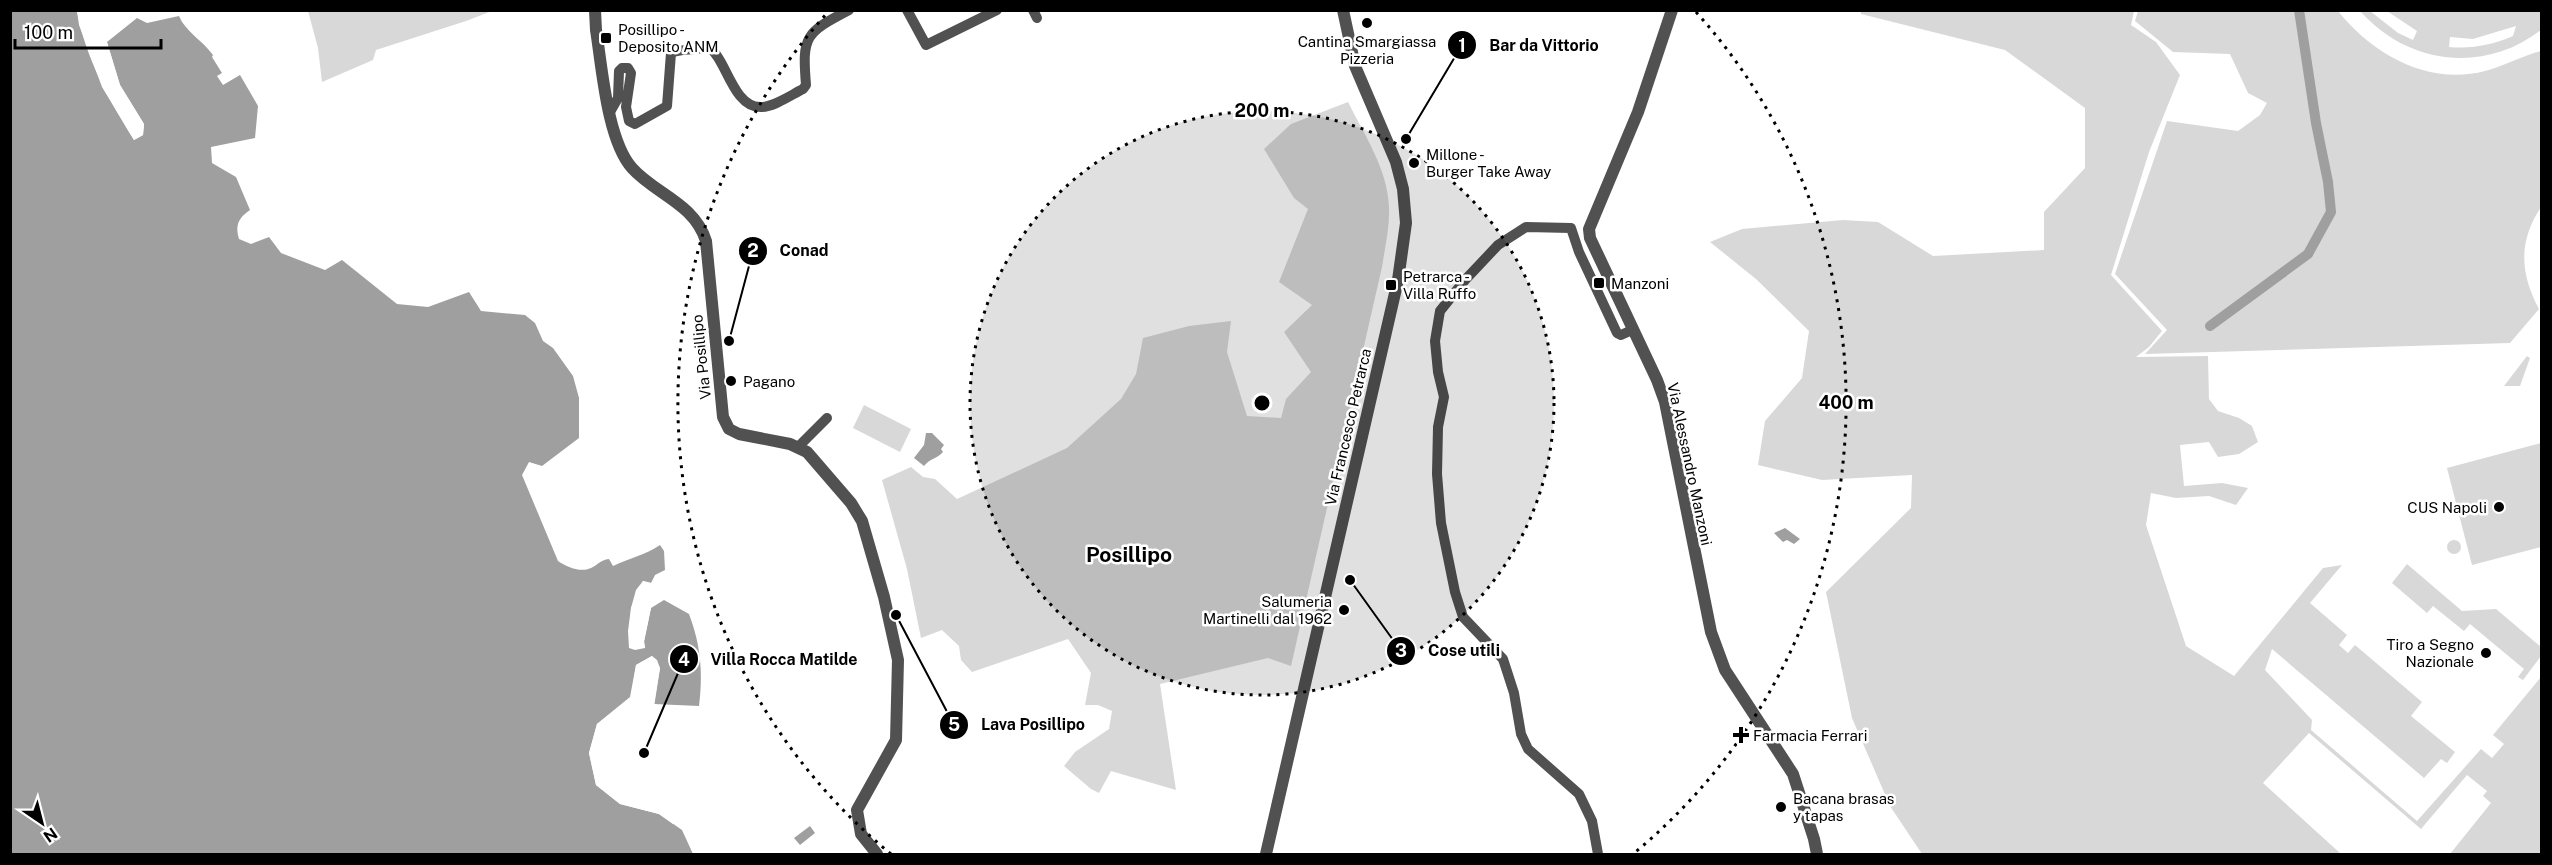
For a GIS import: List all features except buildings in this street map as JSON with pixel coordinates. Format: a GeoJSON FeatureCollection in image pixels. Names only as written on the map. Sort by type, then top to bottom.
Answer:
{"type":"FeatureCollection","features":[{"type":"Feature","properties":{"kind":"street","name":"Via Posillipo"},"geometry":{"type":"LineString","coordinates":[[595,10],[617,145],[632,168],[645,180],[677,201],[704,234],[709,264],[721,404],[725,423],[733,432],[798,447],[807,452],[858,513],[884,597],[897,650],[896,740],[857,810],[861,834],[877,855]]}},
{"type":"Feature","properties":{"kind":"street"},"geometry":{"type":"LineString","coordinates":[[610,112],[618,98],[619,71],[622,68],[628,68],[632,74],[626,107],[629,121],[635,124],[667,106],[671,53],[707,48],[712,50],[729,81],[750,105],[763,107],[770,105],[805,87],[804,54],[807,41],[817,28],[849,10]]}},
{"type":"Feature","properties":{"kind":"street"},"geometry":{"type":"LineString","coordinates":[[907,10],[926,45],[997,10]]}},
{"type":"Feature","properties":{"kind":"street","name":"Via Francesco Petrarca"},"geometry":{"type":"LineString","coordinates":[[1266,855],[1398,280],[1406,223],[1403,189],[1396,162],[1354,66],[1343,10]]}},
{"type":"Feature","properties":{"kind":"street","name":"Via Alessandro Manzoni"},"geometry":{"type":"LineString","coordinates":[[1672,10],[1638,112],[1589,229],[1594,249],[1657,380],[1665,402],[1711,632],[1725,670],[1792,774],[1814,839],[1817,855]]}},
{"type":"Feature","properties":{"kind":"street"},"geometry":{"type":"LineString","coordinates":[[1598,855],[1592,821],[1579,794],[1528,749],[1521,734],[1514,693],[1503,659],[1463,617],[1460,608],[1441,524],[1437,474],[1438,428],[1444,397],[1438,372],[1435,341],[1440,311],[1498,245],[1526,226],[1571,228],[1579,252],[1617,333],[1621,335],[1632,330]]}},
{"type":"Feature","properties":{"kind":"street"},"geometry":{"type":"LineString","coordinates":[[798,447],[827,418]]}},
{"type":"Feature","properties":{"kind":"shaded area"},"geometry":{"type":"Polygon","coordinates":[[[308,10],[492,11],[376,50],[373,60],[322,82],[318,48],[308,10]]]}},
{"type":"Feature","properties":{"kind":"shaded area"},"geometry":{"type":"Polygon","coordinates":[[[10,11],[77,11],[86,46],[99,78],[134,140],[143,135],[144,124],[120,85],[107,42],[137,18],[147,23],[179,16],[185,26],[213,55],[222,73],[217,76],[223,85],[240,75],[258,106],[255,138],[211,147],[212,163],[236,177],[250,210],[238,223],[239,239],[251,244],[269,237],[281,253],[325,270],[342,260],[397,304],[428,307],[469,292],[481,311],[525,315],[535,323],[543,341],[553,348],[573,376],[579,398],[579,438],[542,466],[529,462],[522,475],[558,561],[578,570],[591,568],[609,559],[613,566],[660,545],[664,551],[665,570],[655,575],[651,583],[643,581],[631,608],[629,648],[645,648],[644,642],[651,608],[664,600],[689,614],[700,659],[699,706],[654,704],[660,668],[652,656],[636,665],[631,697],[597,724],[589,753],[596,785],[620,804],[659,814],[682,830],[693,854],[11,854],[10,11]]]}},
{"type":"Feature","properties":{"kind":"shaded area"},"geometry":{"type":"Polygon","coordinates":[[[1861,11],[2134,11],[2131,25],[2156,42],[2180,75],[2149,152],[2111,275],[2162,331],[2149,347],[2136,357],[2208,356],[2209,399],[2218,411],[2239,418],[2252,426],[2258,442],[2239,454],[2218,457],[2209,442],[2180,445],[2184,486],[2222,483],[2248,488],[2236,505],[2209,496],[2176,498],[2151,493],[2146,525],[2186,646],[2234,676],[2323,568],[2342,565],[2310,603],[2347,635],[2339,645],[2348,653],[2355,645],[2422,702],[2411,716],[2455,752],[2447,763],[2441,759],[2424,778],[2272,649],[2265,670],[2312,720],[2311,730],[2417,821],[2481,749],[2492,758],[2504,744],[2493,735],[2541,677],[2541,854],[2450,854],[2491,803],[2483,796],[2487,791],[2467,775],[2421,829],[2309,733],[2263,783],[2341,854],[1922,854],[1890,806],[1852,718],[1826,592],[1911,508],[1912,475],[1822,480],[1758,465],[1765,421],[1802,378],[1809,331],[1756,279],[1710,242],[1742,229],[1843,220],[1878,222],[1933,256],[2044,250],[2044,212],[2085,168],[2085,108],[2005,50],[1861,14],[1861,11]]]}},
{"type":"Feature","properties":{"kind":"shaded area"},"geometry":{"type":"Polygon","coordinates":[[[2138,11],[2338,11],[2367,41],[2384,53],[2422,70],[2443,74],[2485,71],[2541,51],[2541,207],[2528,233],[2524,258],[2528,283],[2539,309],[2510,343],[2145,354],[2167,330],[2115,274],[2167,121],[2238,131],[2260,115],[2267,103],[2248,93],[2230,54],[2173,52],[2135,21],[2138,11]]]}},
{"type":"Feature","properties":{"kind":"shaded area"},"geometry":{"type":"Polygon","coordinates":[[[2360,11],[2370,11],[2398,33],[2413,40],[2417,31],[2387,11],[2541,11],[2541,30],[2519,44],[2495,53],[2471,58],[2447,57],[2423,52],[2401,43],[2379,29],[2360,11]],[[2516,26],[2473,39],[2450,37],[2449,47],[2482,46],[2513,36],[2516,26]]]}},
{"type":"Feature","properties":{"kind":"shaded area"},"geometry":{"type":"Polygon","coordinates":[[[1348,102],[1380,166],[1388,193],[1388,230],[1382,267],[1291,666],[1268,658],[1160,684],[1176,790],[1111,771],[1099,793],[1064,766],[1075,752],[1109,729],[1112,711],[1098,705],[1085,705],[1091,673],[1068,639],[972,672],[961,660],[959,646],[942,630],[921,638],[907,569],[882,480],[911,467],[923,477],[935,479],[957,499],[1067,448],[1121,399],[1136,374],[1143,338],[1189,326],[1231,321],[1227,352],[1247,416],[1281,418],[1286,399],[1311,372],[1284,332],[1312,305],[1279,282],[1308,209],[1294,198],[1264,149],[1291,124],[1348,102]]]}},
{"type":"Feature","properties":{"kind":"shaded area"},"geometry":{"type":"Polygon","coordinates":[[[2527,356],[2530,358],[2520,386],[2504,386],[2527,356]]]}},
{"type":"Feature","properties":{"kind":"shaded area"},"geometry":{"type":"Polygon","coordinates":[[[864,405],[911,429],[900,452],[853,428],[864,405]]]}},
{"type":"Feature","properties":{"kind":"shaded area"},"geometry":{"type":"Polygon","coordinates":[[[926,433],[932,433],[944,445],[941,449],[943,452],[924,466],[914,458],[924,445],[926,433]]]}},
{"type":"Feature","properties":{"kind":"shaded area","name":"CUS Napoli"},"geometry":{"type":"Polygon","coordinates":[[[2541,443],[2541,547],[2472,565],[2447,468],[2541,443]]]}},
{"type":"Feature","properties":{"kind":"shaded area"},"geometry":{"type":"Polygon","coordinates":[[[1785,528],[1800,539],[1794,544],[1787,540],[1783,542],[1774,533],[1785,528]]]}},
{"type":"Feature","properties":{"kind":"shaded area"},"geometry":{"type":"Polygon","coordinates":[[[2451,540],[2457,540],[2461,547],[2457,554],[2451,554],[2447,550],[2447,544],[2451,540]]]}},
{"type":"Feature","properties":{"kind":"shaded area"},"geometry":{"type":"Polygon","coordinates":[[[2407,564],[2462,611],[2496,609],[2541,647],[2541,656],[2523,680],[2518,677],[2524,669],[2470,624],[2464,631],[2433,606],[2427,613],[2392,583],[2407,564]]]}},
{"type":"Feature","properties":{"kind":"shaded area"},"geometry":{"type":"Polygon","coordinates":[[[810,826],[815,833],[800,845],[794,838],[810,826]]]}},
{"type":"Feature","properties":{"kind":"pier"},"geometry":{"type":"Polygon","coordinates":[[[80,10],[82,25],[104,86],[135,136],[140,133],[141,125],[117,86],[104,43],[106,39],[120,85],[144,124],[143,135],[134,140],[102,87],[79,25],[77,11],[80,10]]]}},
{"type":"Feature","properties":{"kind":"pier"},"geometry":{"type":"Polygon","coordinates":[[[643,581],[651,583],[651,586],[644,585],[639,591],[634,608],[632,646],[642,646],[648,607],[651,604],[651,608],[644,641],[645,648],[635,650],[629,648],[628,631],[636,590],[643,581]]]}},
{"type":"Feature","properties":{"kind":"pier"},"geometry":{"type":"Polygon","coordinates":[[[652,656],[657,660],[660,668],[654,707],[651,704],[656,668],[651,660],[639,667],[633,699],[600,725],[592,753],[599,783],[622,801],[660,811],[675,822],[673,824],[659,814],[620,804],[596,785],[589,753],[597,724],[630,697],[636,665],[652,656]]]}},
{"type":"Feature","properties":{"kind":"waterway"},"geometry":{"type":"LineString","coordinates":[[2210,326],[2308,254],[2331,212],[2299,10]]}},
{"type":"Feature","properties":{"kind":"place","name":"Cantina Smargiassa Pizzeria"},"geometry":{"type":"Point","coordinates":[1367,23]}},
{"type":"Feature","properties":{"kind":"place","name":"Posillipo - Deposito ANM"},"geometry":{"type":"Point","coordinates":[606,38]}},
{"type":"Feature","properties":{"kind":"place","name":"Bar da Vittorio"},"geometry":{"type":"Point","coordinates":[1406,139]}},
{"type":"Feature","properties":{"kind":"place","name":"Millone - Burger Take Away"},"geometry":{"type":"Point","coordinates":[1414,163]}},
{"type":"Feature","properties":{"kind":"place","name":"Manzoni"},"geometry":{"type":"Point","coordinates":[1599,283]}},
{"type":"Feature","properties":{"kind":"place","name":"Petrarca - Villa Ruffo"},"geometry":{"type":"Point","coordinates":[1391,285]}},
{"type":"Feature","properties":{"kind":"place","name":"Conad"},"geometry":{"type":"Point","coordinates":[729,341]}},
{"type":"Feature","properties":{"kind":"place","name":"Pagano"},"geometry":{"type":"Point","coordinates":[731,381]}},
{"type":"Feature","properties":{"kind":"place","name":"CUS Napoli"},"geometry":{"type":"Point","coordinates":[2499,507]}},
{"type":"Feature","properties":{"kind":"place","name":"Cose utili"},"geometry":{"type":"Point","coordinates":[1350,580]}},
{"type":"Feature","properties":{"kind":"place","name":"Salumeria Martinelli dal 1962"},"geometry":{"type":"Point","coordinates":[1344,610]}},
{"type":"Feature","properties":{"kind":"place","name":"Lava Posillipo"},"geometry":{"type":"Point","coordinates":[896,615]}},
{"type":"Feature","properties":{"kind":"place","name":"Tiro a Segno Nazionale"},"geometry":{"type":"Point","coordinates":[2486,653]}},
{"type":"Feature","properties":{"kind":"place","name":"Farmacia Ferrari"},"geometry":{"type":"Point","coordinates":[1741,735]}},
{"type":"Feature","properties":{"kind":"place","name":"Villa Rocca Matilde"},"geometry":{"type":"Point","coordinates":[644,753]}},
{"type":"Feature","properties":{"kind":"place","name":"Bacana brasas y tapas"},"geometry":{"type":"Point","coordinates":[1781,807]}},
{"type":"Feature","properties":{"kind":"district","name":"Posillipo"},"geometry":{"type":"Point","coordinates":[1129,554]}}]}
